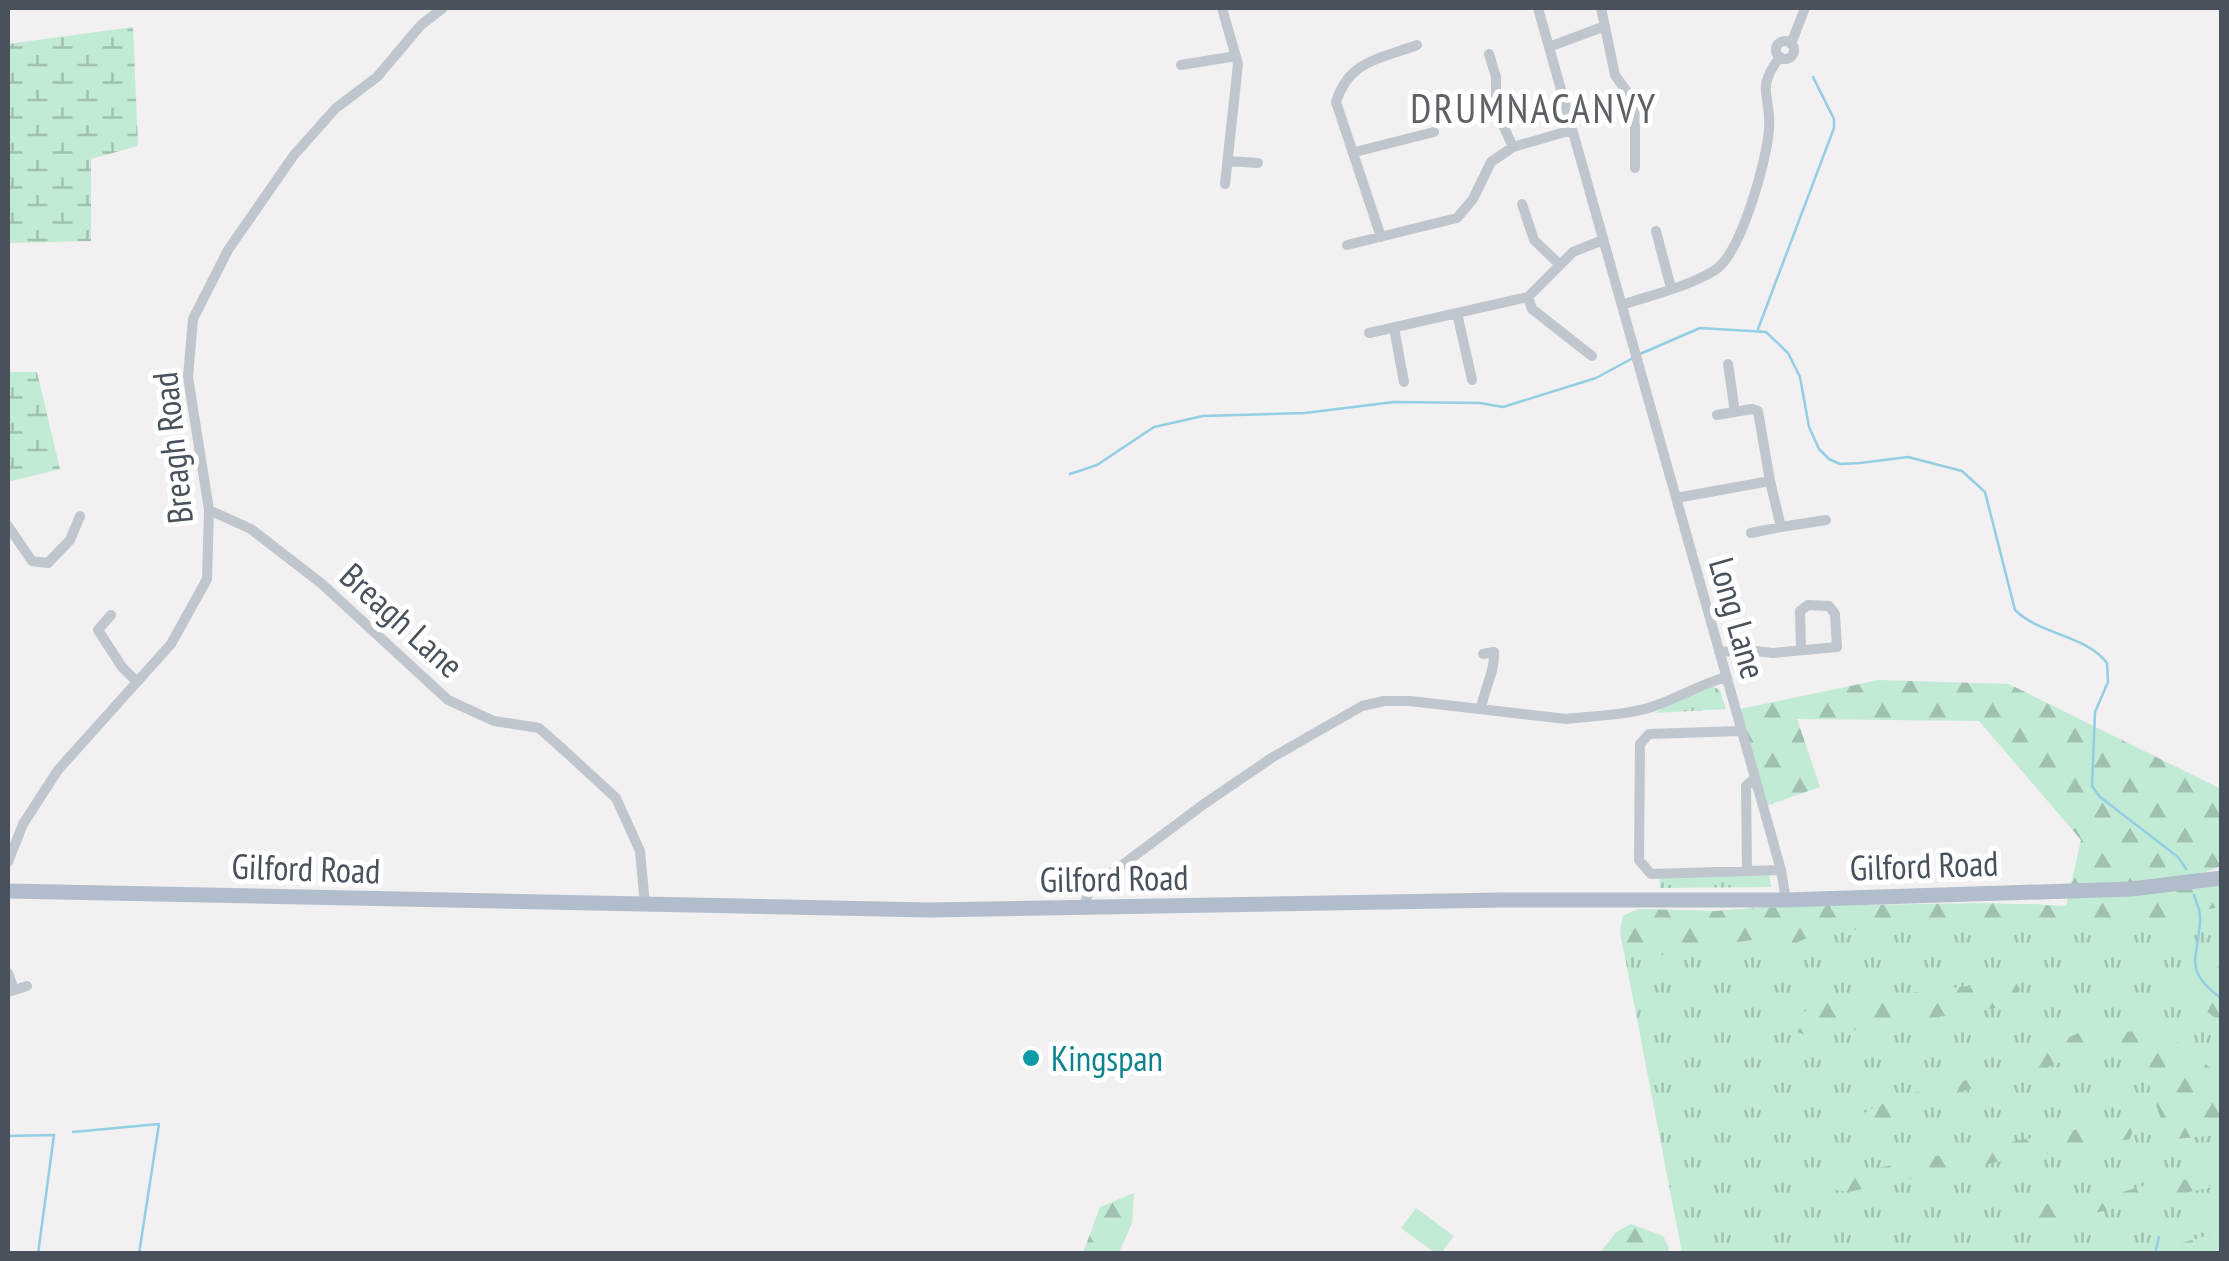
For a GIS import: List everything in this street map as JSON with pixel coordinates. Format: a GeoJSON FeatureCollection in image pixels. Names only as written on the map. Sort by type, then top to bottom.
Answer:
{"type":"FeatureCollection","features":[{"type":"Feature","properties":{"kind":"main road","name":"Gilford Road"},"geometry":{"type":"LineString","coordinates":[[8,891],[928,910],[1520,899],[1786,900],[2132,889],[2222,878]]}},
{"type":"Feature","properties":{"kind":"street","name":"Breagh Road"},"geometry":{"type":"LineString","coordinates":[[8,862],[24,824],[58,770],[178,634],[207,579],[208,510],[188,377],[193,319],[228,250],[294,155],[336,108],[376,77],[443,8]]}},
{"type":"Feature","properties":{"kind":"street"},"geometry":{"type":"LineString","coordinates":[[1222,8],[1238,64],[1225,184]]}},
{"type":"Feature","properties":{"kind":"street","name":"Long Lane"},"geometry":{"type":"LineString","coordinates":[[1538,8],[1781,870],[1786,900]]}},
{"type":"Feature","properties":{"kind":"street"},"geometry":{"type":"LineString","coordinates":[[1601,8],[1615,75],[1635,103],[1635,168]]}},
{"type":"Feature","properties":{"kind":"street"},"geometry":{"type":"LineString","coordinates":[[1622,306],[1714,271],[1732,248],[1763,172],[1770,125],[1764,88],[1780,57],[1778,44],[1791,44],[1804,8]]}},
{"type":"Feature","properties":{"kind":"street"},"geometry":{"type":"LineString","coordinates":[[1549,47],[1605,26]]}},
{"type":"Feature","properties":{"kind":"street"},"geometry":{"type":"LineString","coordinates":[[1381,237],[1336,102],[1352,70],[1418,44]]}},
{"type":"Feature","properties":{"kind":"street"},"geometry":{"type":"LineString","coordinates":[[1489,54],[1496,77],[1496,110],[1513,147]]}},
{"type":"Feature","properties":{"kind":"street"},"geometry":{"type":"LineString","coordinates":[[1181,65],[1236,56]]}},
{"type":"Feature","properties":{"kind":"street"},"geometry":{"type":"LineString","coordinates":[[1348,245],[1457,218],[1473,199],[1491,162],[1513,147],[1572,130]]}},
{"type":"Feature","properties":{"kind":"street"},"geometry":{"type":"LineString","coordinates":[[1354,152],[1434,132]]}},
{"type":"Feature","properties":{"kind":"street"},"geometry":{"type":"LineString","coordinates":[[1228,160],[1258,163]]}},
{"type":"Feature","properties":{"kind":"street"},"geometry":{"type":"LineString","coordinates":[[1522,204],[1534,240],[1560,265]]}},
{"type":"Feature","properties":{"kind":"street"},"geometry":{"type":"LineString","coordinates":[[1656,231],[1671,288]]}},
{"type":"Feature","properties":{"kind":"street"},"geometry":{"type":"LineString","coordinates":[[1369,333],[1528,297],[1573,252],[1603,240]]}},
{"type":"Feature","properties":{"kind":"street"},"geometry":{"type":"LineString","coordinates":[[1528,297],[1532,309],[1592,356]]}},
{"type":"Feature","properties":{"kind":"street"},"geometry":{"type":"LineString","coordinates":[[1457,313],[1472,380]]}},
{"type":"Feature","properties":{"kind":"street"},"geometry":{"type":"LineString","coordinates":[[1394,328],[1404,382]]}},
{"type":"Feature","properties":{"kind":"street"},"geometry":{"type":"LineString","coordinates":[[1728,364],[1735,412]]}},
{"type":"Feature","properties":{"kind":"street"},"geometry":{"type":"LineString","coordinates":[[1717,415],[1752,409],[1760,414],[1782,527]]}},
{"type":"Feature","properties":{"kind":"street"},"geometry":{"type":"LineString","coordinates":[[1676,498],[1770,481]]}},
{"type":"Feature","properties":{"kind":"street","name":"Breagh Lane"},"geometry":{"type":"LineString","coordinates":[[208,510],[250,529],[322,584],[448,700],[494,720],[538,728],[566,752],[616,798],[640,850],[645,905]]}},
{"type":"Feature","properties":{"kind":"street"},"geometry":{"type":"LineString","coordinates":[[8,526],[32,560],[48,563],[70,540],[80,516]]}},
{"type":"Feature","properties":{"kind":"street"},"geometry":{"type":"LineString","coordinates":[[1751,533],[1826,520]]}},
{"type":"Feature","properties":{"kind":"street"},"geometry":{"type":"LineString","coordinates":[[1719,652],[1773,654],[1837,646],[1833,609],[1825,604],[1802,607],[1798,616],[1801,650]]}},
{"type":"Feature","properties":{"kind":"street"},"geometry":{"type":"LineString","coordinates":[[111,615],[98,630],[136,681]]}},
{"type":"Feature","properties":{"kind":"street"},"geometry":{"type":"LineString","coordinates":[[1481,709],[1484,688],[1495,666],[1494,652]]}},
{"type":"Feature","properties":{"kind":"street"},"geometry":{"type":"LineString","coordinates":[[1083,908],[1090,889],[1204,804],[1273,757],[1362,706],[1396,700],[1566,719],[1655,706],[1695,686],[1726,677]]}},
{"type":"Feature","properties":{"kind":"street"},"geometry":{"type":"LineString","coordinates":[[1741,731],[1650,734],[1644,738],[1640,744],[1639,860],[1650,874],[1781,870]]}},
{"type":"Feature","properties":{"kind":"street"},"geometry":{"type":"LineString","coordinates":[[1747,870],[1746,786],[1755,778]]}},
{"type":"Feature","properties":{"kind":"street"},"geometry":{"type":"LineString","coordinates":[[8,973],[11,991],[27,986]]}},
{"type":"Feature","properties":{"kind":"green space"},"geometry":{"type":"Polygon","coordinates":[[[133,27],[138,146],[91,159],[91,241],[8,243],[8,44],[133,27]]]}},
{"type":"Feature","properties":{"kind":"green space"},"geometry":{"type":"Polygon","coordinates":[[[8,372],[37,372],[60,469],[8,482],[8,372]]]}},
{"type":"Feature","properties":{"kind":"green space"},"geometry":{"type":"Polygon","coordinates":[[[1879,680],[2009,684],[2221,789],[2221,866],[2153,893],[2221,882],[2221,907],[2198,911],[2190,927],[2175,929],[2125,923],[2107,929],[2071,927],[2060,931],[2061,925],[2055,924],[1838,930],[1813,935],[1777,952],[1765,949],[1769,938],[1737,942],[1723,949],[1692,948],[1654,957],[1634,956],[1623,949],[1623,916],[1639,909],[1715,911],[1984,903],[2066,906],[2081,840],[1979,721],[1797,719],[1820,787],[1763,807],[1735,710],[1879,680]]]}},
{"type":"Feature","properties":{"kind":"green space"},"geometry":{"type":"Polygon","coordinates":[[[1711,686],[1720,690],[1726,709],[1655,713],[1690,693],[1711,686]]]}},
{"type":"Feature","properties":{"kind":"green space"},"geometry":{"type":"Polygon","coordinates":[[[1769,874],[1771,887],[1660,888],[1659,877],[1769,874]]]}},
{"type":"Feature","properties":{"kind":"green space"},"geometry":{"type":"Polygon","coordinates":[[[2221,882],[2221,1253],[1682,1253],[1620,931],[1623,916],[1639,909],[2035,904],[2083,908],[2221,882]]]}},
{"type":"Feature","properties":{"kind":"green space"},"geometry":{"type":"Polygon","coordinates":[[[2221,965],[2221,1022],[2198,1001],[2194,984],[2221,965]]]}},
{"type":"Feature","properties":{"kind":"green space"},"geometry":{"type":"Polygon","coordinates":[[[2016,983],[2020,989],[2017,1000],[2007,1006],[1811,1037],[1795,1031],[1792,1022],[1814,1004],[2016,983]]]}},
{"type":"Feature","properties":{"kind":"green space"},"geometry":{"type":"Polygon","coordinates":[[[2104,1022],[2120,1033],[2136,1031],[2164,1036],[2188,1049],[2210,1068],[2221,1079],[2221,1135],[2174,1139],[2166,1134],[2138,1052],[2122,1046],[2092,1050],[2045,1068],[2019,1072],[1902,1112],[1882,1123],[1860,1128],[1851,1124],[1877,1106],[1923,1090],[1998,1073],[2014,1061],[2104,1022]]]}},
{"type":"Feature","properties":{"kind":"green space"},"geometry":{"type":"Polygon","coordinates":[[[2127,1120],[2134,1127],[2130,1139],[1848,1192],[1827,1188],[1829,1179],[2127,1120]]]}},
{"type":"Feature","properties":{"kind":"green space"},"geometry":{"type":"Polygon","coordinates":[[[2168,1178],[2201,1181],[2212,1187],[2031,1227],[2005,1220],[2000,1213],[2005,1201],[2062,1205],[2168,1178]]]}},
{"type":"Feature","properties":{"kind":"green space"},"geometry":{"type":"Polygon","coordinates":[[[1134,1193],[1132,1223],[1119,1253],[1083,1253],[1100,1207],[1134,1193]]]}},
{"type":"Feature","properties":{"kind":"green space"},"geometry":{"type":"Polygon","coordinates":[[[1416,1208],[1454,1236],[1441,1253],[1435,1253],[1401,1228],[1416,1208]]]}},
{"type":"Feature","properties":{"kind":"green space"},"geometry":{"type":"Polygon","coordinates":[[[1631,1224],[1663,1236],[1669,1248],[1667,1253],[1600,1253],[1616,1232],[1631,1224]]]}},
{"type":"Feature","properties":{"kind":"green space"},"geometry":{"type":"Polygon","coordinates":[[[2221,1232],[2221,1253],[2172,1253],[2181,1243],[2221,1232]]]}},
{"type":"Feature","properties":{"kind":"waterway"},"geometry":{"type":"LineString","coordinates":[[1758,329],[1834,128],[1834,119],[1813,77]]}},
{"type":"Feature","properties":{"kind":"waterway"},"geometry":{"type":"LineString","coordinates":[[1640,354],[1700,328],[1766,332],[1788,353],[1800,377],[1809,427],[1819,449],[1829,459],[1840,464],[1908,457],[1962,471],[1985,492],[2015,610],[2037,625],[2087,646],[2107,663],[2108,682],[2095,712],[2092,786],[2100,797],[2178,857],[2186,869]]}},
{"type":"Feature","properties":{"kind":"waterway"},"geometry":{"type":"LineString","coordinates":[[1070,474],[1097,465],[1154,427],[1203,416],[1305,413],[1394,402],[1503,407],[1596,378],[1633,358]]}},
{"type":"Feature","properties":{"kind":"waterway"},"geometry":{"type":"LineString","coordinates":[[2194,895],[2200,916],[2197,971],[2209,989],[2222,999]]}},
{"type":"Feature","properties":{"kind":"waterway"},"geometry":{"type":"LineString","coordinates":[[73,1132],[159,1124],[139,1254]]}},
{"type":"Feature","properties":{"kind":"waterway"},"geometry":{"type":"LineString","coordinates":[[8,1136],[54,1135],[38,1254]]}},
{"type":"Feature","properties":{"kind":"waterway"},"geometry":{"type":"LineString","coordinates":[[2155,1254],[2159,1237]]}},
{"type":"Feature","properties":{"kind":"place","name":"Kingspan"},"geometry":{"type":"Point","coordinates":[1031,1058]}},
{"type":"Feature","properties":{"kind":"district","name":"DRUMNACANVY"},"geometry":{"type":"Point","coordinates":[1534,108]}}]}
